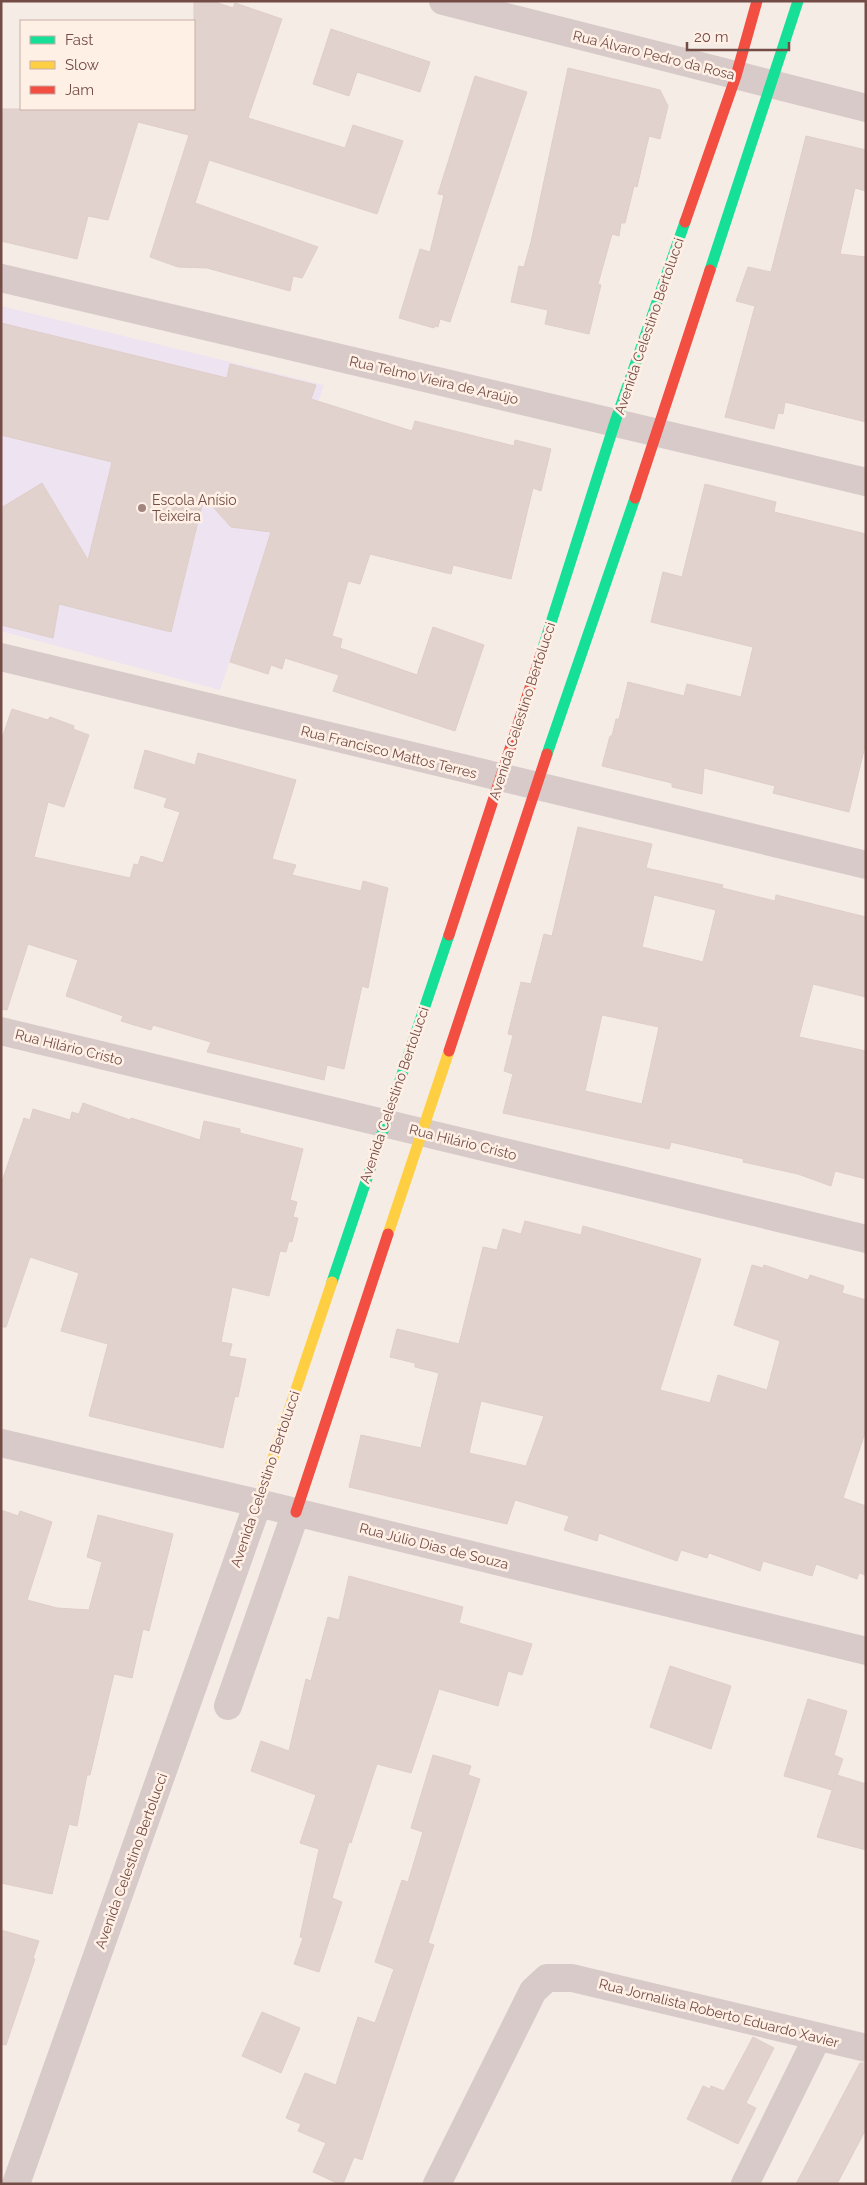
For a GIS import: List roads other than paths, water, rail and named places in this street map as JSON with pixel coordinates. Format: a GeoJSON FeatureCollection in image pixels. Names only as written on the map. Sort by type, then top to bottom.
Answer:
{"type":"FeatureCollection","features":[{"type":"Feature","properties":{"kind":"street","name":"Rua Álvaro Pedro da Rosa"},"geometry":{"type":"LineString","coordinates":[[443,1],[866,108]]}},
{"type":"Feature","properties":{"kind":"street","name":"Avenida Celestino Bertolucci"},"geometry":{"type":"LineString","coordinates":[[16,2184],[258,1503],[500,779],[615,422],[736,76],[757,1]]}},
{"type":"Feature","properties":{"kind":"street"},"geometry":{"type":"LineString","coordinates":[[228,1706],[296,1512],[420,1132],[656,434],[798,1]]}},
{"type":"Feature","properties":{"kind":"street","name":"Rua Telmo Vieira de Araújo"},"geometry":{"type":"LineString","coordinates":[[1,278],[866,482]]}},
{"type":"Feature","properties":{"kind":"street","name":"Rua Francisco Mattos Terres"},"geometry":{"type":"LineString","coordinates":[[1,657],[500,779],[866,865]]}},
{"type":"Feature","properties":{"kind":"street","name":"Rua Hilário Cristo"},"geometry":{"type":"LineString","coordinates":[[1,1031],[866,1239]]}},
{"type":"Feature","properties":{"kind":"street","name":"Rua Júlio Dias de Souza"},"geometry":{"type":"LineString","coordinates":[[1,1443],[296,1512],[866,1650]]}},
{"type":"Feature","properties":{"kind":"street","name":"Rua Jornalista Roberto Eduardo Xavier"},"geometry":{"type":"LineString","coordinates":[[437,2184],[533,1991],[546,1978],[572,1978],[817,2038],[866,2048]]}},
{"type":"Feature","properties":{"kind":"street"},"geometry":{"type":"LineString","coordinates":[[745,2184],[817,2038]]}},
{"type":"Feature","properties":{"kind":"place","name":"Escola Anísio Teixeira"},"geometry":{"type":"Point","coordinates":[142,508]}}]}
